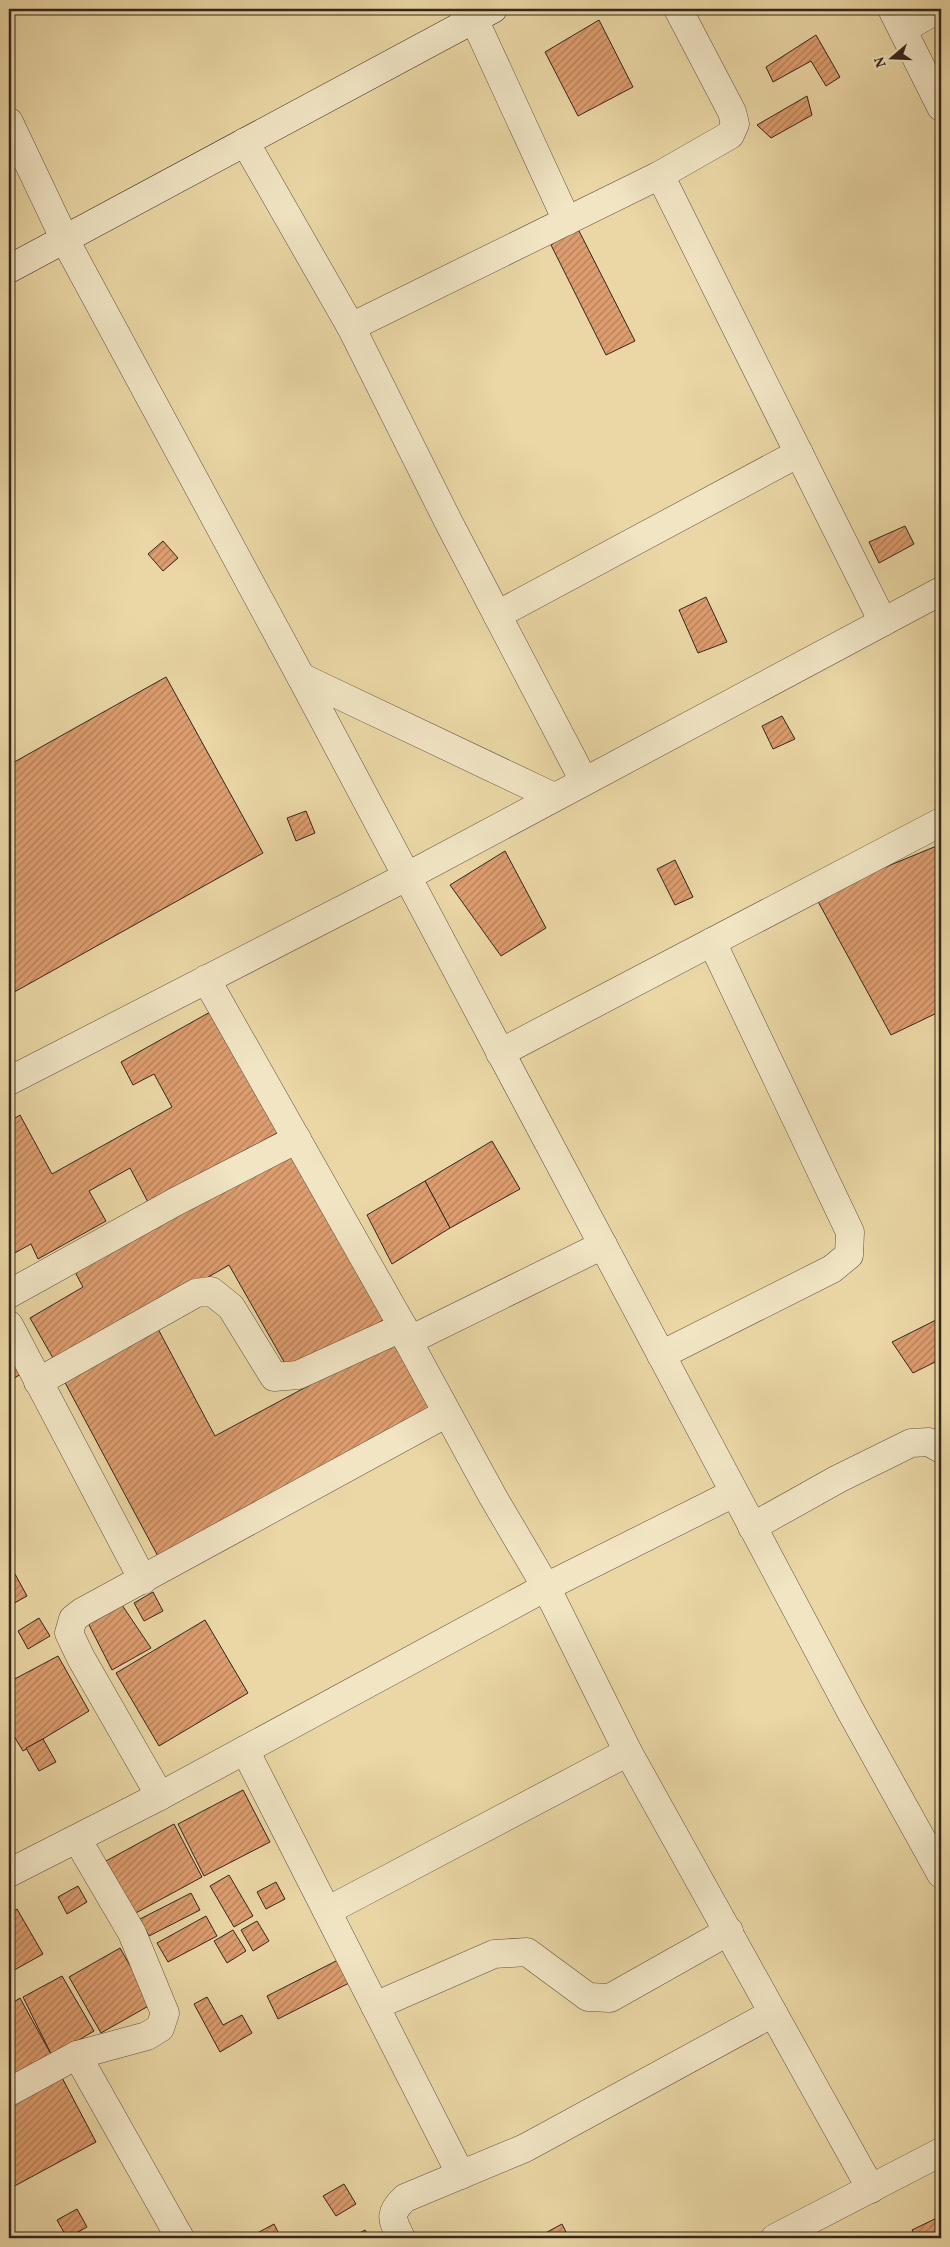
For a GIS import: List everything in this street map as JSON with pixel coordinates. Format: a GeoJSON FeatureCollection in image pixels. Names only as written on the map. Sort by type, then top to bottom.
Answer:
{"type":"FeatureCollection","features":[{"type":"Feature","properties":{"kind":"street"},"geometry":{"type":"LineString","coordinates":[[351,327],[660,175],[730,135],[735,124],[732,112],[678,9]]}},
{"type":"Feature","properties":{"kind":"street"},"geometry":{"type":"LineString","coordinates":[[938,9],[898,19],[941,107]]}},
{"type":"Feature","properties":{"kind":"street"},"geometry":{"type":"LineString","coordinates":[[9,269],[245,142],[476,11],[567,221]]}},
{"type":"Feature","properties":{"kind":"street"},"geometry":{"type":"LineString","coordinates":[[9,122],[65,240],[301,677],[850,1710],[941,1874]]}},
{"type":"Feature","properties":{"kind":"street"},"geometry":{"type":"LineString","coordinates":[[245,142],[351,327],[497,615],[584,781]]}},
{"type":"Feature","properties":{"kind":"street"},"geometry":{"type":"LineString","coordinates":[[660,175],[883,622]]}},
{"type":"Feature","properties":{"kind":"street"},"geometry":{"type":"LineString","coordinates":[[497,615],[798,453]]}},
{"type":"Feature","properties":{"kind":"street"},"geometry":{"type":"LineString","coordinates":[[9,1081],[406,877],[941,591]]}},
{"type":"Feature","properties":{"kind":"street"},"geometry":{"type":"LineString","coordinates":[[301,677],[554,797]]}},
{"type":"Feature","properties":{"kind":"street"},"geometry":{"type":"LineString","coordinates":[[500,1053],[941,822]]}},
{"type":"Feature","properties":{"kind":"street"},"geometry":{"type":"LineString","coordinates":[[661,1355],[832,1269],[849,1255],[850,1232],[712,942]]}},
{"type":"Feature","properties":{"kind":"street"},"geometry":{"type":"LineString","coordinates":[[206,979],[297,1139],[493,1497],[546,1587],[628,1752],[872,2189]]}},
{"type":"Feature","properties":{"kind":"street"},"geometry":{"type":"LineString","coordinates":[[9,1294],[175,1202],[297,1139]]}},
{"type":"Feature","properties":{"kind":"street"},"geometry":{"type":"LineString","coordinates":[[38,1382],[196,1293],[211,1291],[231,1307],[274,1376],[298,1375],[405,1334],[603,1245]]}},
{"type":"Feature","properties":{"kind":"street"},"geometry":{"type":"LineString","coordinates":[[9,1325],[143,1580]]}},
{"type":"Feature","properties":{"kind":"street"},"geometry":{"type":"LineString","coordinates":[[160,1796],[81,1658],[69,1633],[73,1619],[82,1612],[447,1413]]}},
{"type":"Feature","properties":{"kind":"street"},"geometry":{"type":"LineString","coordinates":[[752,1527],[838,1479],[911,1443],[929,1442],[941,1449]]}},
{"type":"Feature","properties":{"kind":"street"},"geometry":{"type":"LineString","coordinates":[[9,1873],[160,1796],[546,1587],[734,1493]]}},
{"type":"Feature","properties":{"kind":"street"},"geometry":{"type":"LineString","coordinates":[[244,1750],[461,2175]]}},
{"type":"Feature","properties":{"kind":"street"},"geometry":{"type":"LineString","coordinates":[[327,1911],[628,1752]]}},
{"type":"Feature","properties":{"kind":"street"},"geometry":{"type":"LineString","coordinates":[[9,2092],[77,2055],[147,2036],[160,2028],[165,2013],[132,1933],[77,1839]]}},
{"type":"Feature","properties":{"kind":"street"},"geometry":{"type":"LineString","coordinates":[[375,2006],[494,1954],[527,1952],[588,1997],[610,1998],[729,1931]]}},
{"type":"Feature","properties":{"kind":"street"},"geometry":{"type":"LineString","coordinates":[[401,2238],[393,2221],[395,2207],[406,2198],[525,2148],[773,2013]]}},
{"type":"Feature","properties":{"kind":"street"},"geometry":{"type":"LineString","coordinates":[[77,2055],[180,2238]]}},
{"type":"Feature","properties":{"kind":"street"},"geometry":{"type":"LineString","coordinates":[[774,2238],[941,2152]]}},
{"type":"Feature","properties":{"kind":"building"},"geometry":{"type":"Polygon","coordinates":[[[599,20],[633,87],[578,116],[545,52],[599,20]]]}},
{"type":"Feature","properties":{"kind":"building"},"geometry":{"type":"Polygon","coordinates":[[[816,35],[840,77],[826,86],[811,61],[773,82],[766,67],[816,35]]]}},
{"type":"Feature","properties":{"kind":"building"},"geometry":{"type":"Polygon","coordinates":[[[807,96],[812,115],[771,138],[757,125],[807,96]]]}},
{"type":"Feature","properties":{"kind":"building"},"geometry":{"type":"Polygon","coordinates":[[[577,227],[635,341],[606,355],[551,245],[577,227]]]}},
{"type":"Feature","properties":{"kind":"building"},"geometry":{"type":"Polygon","coordinates":[[[905,526],[914,544],[879,563],[869,542],[905,526]]]}},
{"type":"Feature","properties":{"kind":"building"},"geometry":{"type":"Polygon","coordinates":[[[163,541],[178,558],[163,571],[148,554],[163,541]]]}},
{"type":"Feature","properties":{"kind":"building"},"geometry":{"type":"Polygon","coordinates":[[[706,597],[727,642],[698,653],[679,610],[706,597]]]}},
{"type":"Feature","properties":{"kind":"building"},"geometry":{"type":"Polygon","coordinates":[[[166,677],[263,853],[9,995],[9,765],[166,677]]]}},
{"type":"Feature","properties":{"kind":"building"},"geometry":{"type":"Polygon","coordinates":[[[782,716],[795,739],[773,749],[762,726],[782,716]]]}},
{"type":"Feature","properties":{"kind":"building"},"geometry":{"type":"Polygon","coordinates":[[[306,811],[315,833],[296,841],[287,818],[306,811]]]}},
{"type":"Feature","properties":{"kind":"building"},"geometry":{"type":"Polygon","coordinates":[[[939,845],[941,849],[941,1011],[891,1035],[815,896],[939,845]]]}},
{"type":"Feature","properties":{"kind":"building"},"geometry":{"type":"Polygon","coordinates":[[[505,851],[546,928],[501,956],[450,885],[505,851]]]}},
{"type":"Feature","properties":{"kind":"building"},"geometry":{"type":"Polygon","coordinates":[[[675,860],[693,897],[675,905],[657,869],[675,860]]]}},
{"type":"Feature","properties":{"kind":"building"},"geometry":{"type":"Polygon","coordinates":[[[219,1007],[286,1128],[149,1204],[130,1168],[89,1191],[106,1221],[38,1259],[31,1244],[11,1255],[9,1252],[9,1122],[20,1115],[52,1174],[172,1107],[154,1074],[133,1085],[121,1062],[219,1007]]]}},
{"type":"Feature","properties":{"kind":"building"},"geometry":{"type":"Polygon","coordinates":[[[492,1141],[520,1189],[450,1228],[425,1181],[492,1141]]]}},
{"type":"Feature","properties":{"kind":"building"},"geometry":{"type":"Polygon","coordinates":[[[295,1146],[392,1315],[291,1374],[229,1265],[57,1365],[30,1318],[83,1287],[75,1272],[295,1146]]]}},
{"type":"Feature","properties":{"kind":"building"},"geometry":{"type":"Polygon","coordinates":[[[425,1181],[450,1228],[392,1264],[367,1215],[425,1181]]]}},
{"type":"Feature","properties":{"kind":"building"},"geometry":{"type":"Polygon","coordinates":[[[936,1320],[941,1331],[941,1359],[913,1373],[892,1342],[936,1320]]]}},
{"type":"Feature","properties":{"kind":"building"},"geometry":{"type":"Polygon","coordinates":[[[157,1327],[215,1436],[399,1337],[438,1410],[160,1560],[62,1377],[157,1327]]]}},
{"type":"Feature","properties":{"kind":"building"},"geometry":{"type":"Polygon","coordinates":[[[9,1346],[23,1373],[9,1381],[9,1346]]]}},
{"type":"Feature","properties":{"kind":"building"},"geometry":{"type":"Polygon","coordinates":[[[15,1574],[27,1596],[9,1606],[9,1578],[15,1574]]]}},
{"type":"Feature","properties":{"kind":"building"},"geometry":{"type":"Polygon","coordinates":[[[153,1592],[163,1611],[144,1621],[134,1603],[153,1592]]]}},
{"type":"Feature","properties":{"kind":"building"},"geometry":{"type":"Polygon","coordinates":[[[122,1605],[151,1648],[112,1670],[88,1623],[122,1605]]]}},
{"type":"Feature","properties":{"kind":"building"},"geometry":{"type":"Polygon","coordinates":[[[39,1618],[50,1636],[28,1649],[18,1631],[39,1618]]]}},
{"type":"Feature","properties":{"kind":"building"},"geometry":{"type":"Polygon","coordinates":[[[205,1620],[248,1693],[159,1746],[116,1673],[205,1620]]]}},
{"type":"Feature","properties":{"kind":"building"},"geometry":{"type":"Polygon","coordinates":[[[58,1656],[89,1711],[23,1751],[9,1728],[9,1682],[58,1656]]]}},
{"type":"Feature","properties":{"kind":"building"},"geometry":{"type":"Polygon","coordinates":[[[43,1739],[56,1762],[39,1771],[26,1748],[43,1739]]]}},
{"type":"Feature","properties":{"kind":"building"},"geometry":{"type":"Polygon","coordinates":[[[243,1790],[270,1842],[204,1876],[178,1824],[243,1790]]]}},
{"type":"Feature","properties":{"kind":"building"},"geometry":{"type":"Polygon","coordinates":[[[174,1824],[202,1877],[134,1914],[106,1861],[174,1824]]]}},
{"type":"Feature","properties":{"kind":"building"},"geometry":{"type":"Polygon","coordinates":[[[229,1875],[253,1916],[234,1927],[210,1886],[229,1875]]]}},
{"type":"Feature","properties":{"kind":"building"},"geometry":{"type":"Polygon","coordinates":[[[276,1882],[285,1899],[266,1909],[257,1892],[276,1882]]]}},
{"type":"Feature","properties":{"kind":"building"},"geometry":{"type":"Polygon","coordinates":[[[78,1886],[87,1902],[67,1914],[58,1897],[78,1886]]]}},
{"type":"Feature","properties":{"kind":"building"},"geometry":{"type":"Polygon","coordinates":[[[191,1893],[200,1910],[149,1936],[140,1919],[191,1893]]]}},
{"type":"Feature","properties":{"kind":"building"},"geometry":{"type":"Polygon","coordinates":[[[17,1909],[43,1954],[9,1973],[9,1914],[17,1909]]]}},
{"type":"Feature","properties":{"kind":"building"},"geometry":{"type":"Polygon","coordinates":[[[206,1916],[217,1936],[168,1962],[157,1943],[206,1916]]]}},
{"type":"Feature","properties":{"kind":"building"},"geometry":{"type":"Polygon","coordinates":[[[257,1921],[269,1941],[253,1951],[241,1930],[257,1921]]]}},
{"type":"Feature","properties":{"kind":"building"},"geometry":{"type":"Polygon","coordinates":[[[233,1930],[246,1951],[227,1963],[214,1941],[233,1930]]]}},
{"type":"Feature","properties":{"kind":"building"},"geometry":{"type":"Polygon","coordinates":[[[120,1948],[152,2004],[101,2033],[69,1977],[120,1948]]]}},
{"type":"Feature","properties":{"kind":"building"},"geometry":{"type":"Polygon","coordinates":[[[340,1959],[351,1982],[278,2019],[267,1996],[340,1959]]]}},
{"type":"Feature","properties":{"kind":"building"},"geometry":{"type":"Polygon","coordinates":[[[62,1976],[94,2031],[52,2056],[23,1997],[62,1976]]]}},
{"type":"Feature","properties":{"kind":"building"},"geometry":{"type":"Polygon","coordinates":[[[207,1997],[223,2025],[242,2015],[252,2033],[220,2052],[194,2004],[207,1997]]]}},
{"type":"Feature","properties":{"kind":"building"},"geometry":{"type":"Polygon","coordinates":[[[20,1998],[52,2056],[9,2080],[9,2005],[20,1998]]]}},
{"type":"Feature","properties":{"kind":"building"},"geometry":{"type":"Polygon","coordinates":[[[59,2072],[96,2142],[9,2189],[9,2100],[59,2072]]]}},
{"type":"Feature","properties":{"kind":"building"},"geometry":{"type":"Polygon","coordinates":[[[344,2184],[356,2204],[336,2216],[323,2196],[344,2184]]]}},
{"type":"Feature","properties":{"kind":"building"},"geometry":{"type":"Polygon","coordinates":[[[77,2209],[87,2227],[67,2238],[57,2220],[77,2209]]]}},
{"type":"Feature","properties":{"kind":"building"},"geometry":{"type":"Polygon","coordinates":[[[941,2216],[941,2230],[924,2238],[916,2238],[912,2230],[941,2216]]]}},
{"type":"Feature","properties":{"kind":"building"},"geometry":{"type":"Polygon","coordinates":[[[274,2224],[281,2238],[248,2238],[274,2224]]]}},
{"type":"Feature","properties":{"kind":"building"},"geometry":{"type":"Polygon","coordinates":[[[562,2224],[569,2238],[536,2238],[562,2224]]]}},
{"type":"Feature","properties":{"kind":"building"},"geometry":{"type":"Polygon","coordinates":[[[365,2230],[370,2238],[350,2238],[365,2230]]]}}]}
